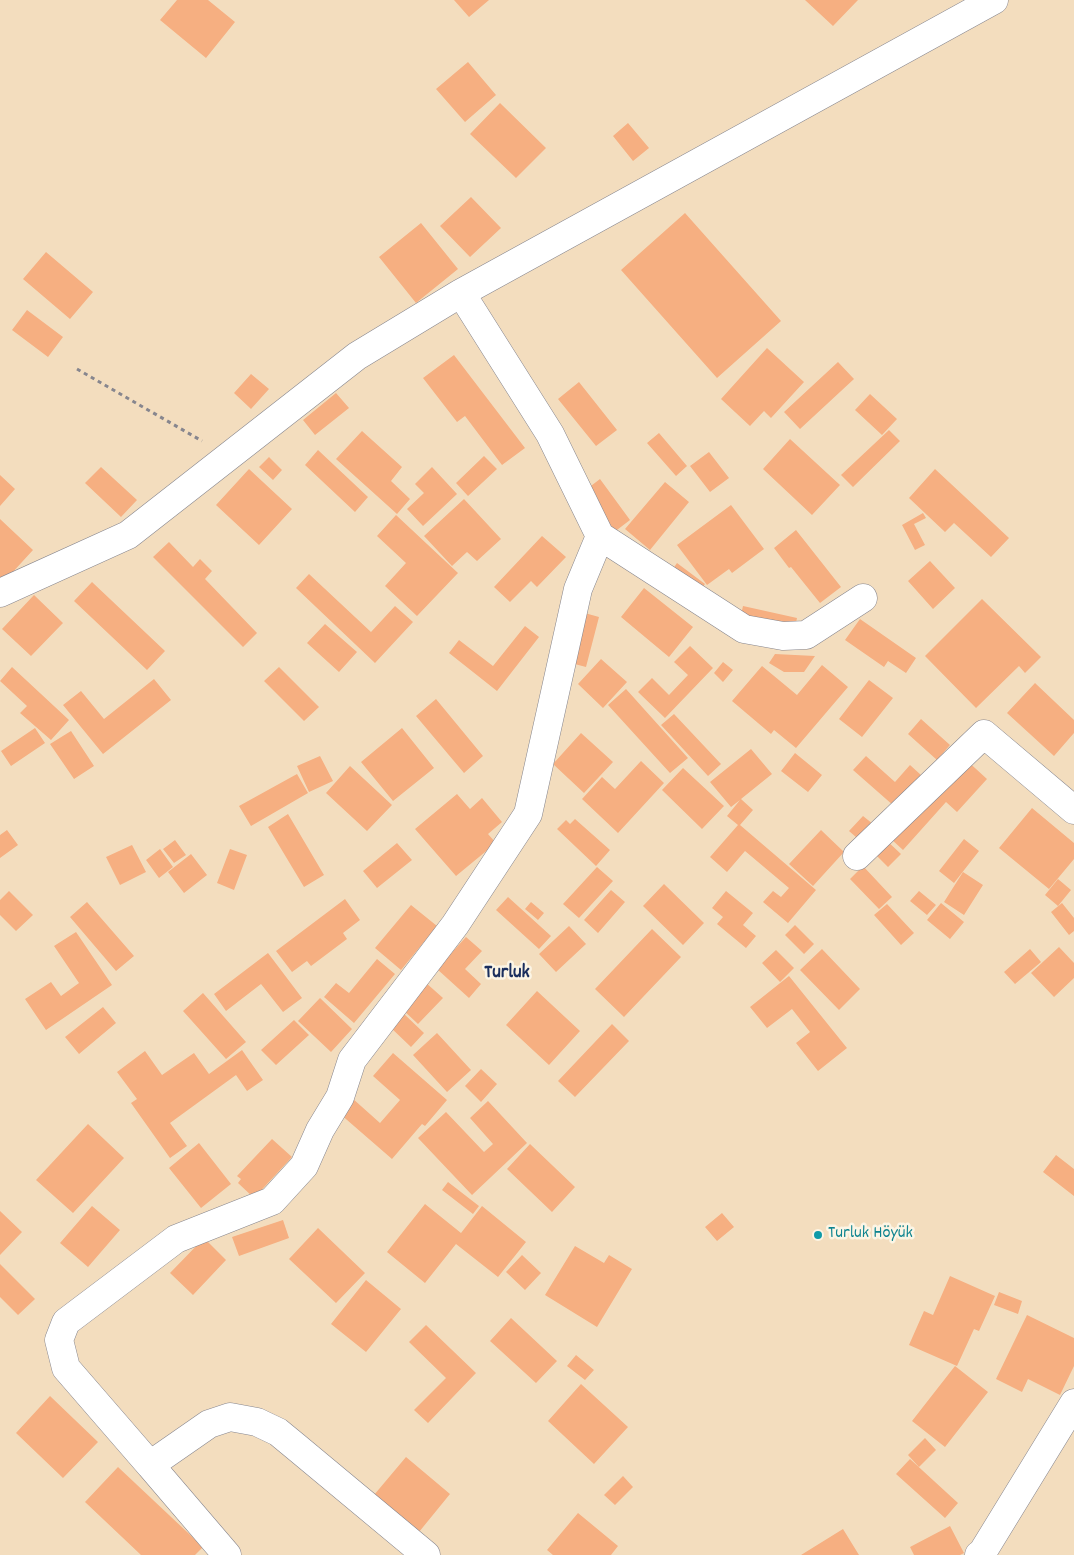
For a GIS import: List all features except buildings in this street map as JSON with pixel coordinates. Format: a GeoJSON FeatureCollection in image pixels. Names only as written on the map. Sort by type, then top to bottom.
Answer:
{"type":"FeatureCollection","features":[{"type":"Feature","properties":{"kind":"street"},"geometry":{"type":"LineString","coordinates":[[0,593],[128,535],[357,356],[461,293],[994,0]]}},
{"type":"Feature","properties":{"kind":"street"},"geometry":{"type":"LineString","coordinates":[[461,293],[550,434],[600,536],[744,629],[783,636],[806,635],[863,598]]}},
{"type":"Feature","properties":{"kind":"street"},"geometry":{"type":"LineString","coordinates":[[219,1552],[150,1465],[66,1368],[60,1340],[66,1322],[176,1238],[272,1201],[304,1166],[320,1130],[340,1097],[352,1060],[455,925],[528,814],[578,589],[600,536]]}},
{"type":"Feature","properties":{"kind":"street"},"geometry":{"type":"LineString","coordinates":[[857,856],[984,734],[1074,810]]}},
{"type":"Feature","properties":{"kind":"street"},"geometry":{"type":"LineString","coordinates":[[982,1554],[1074,1403]]}},
{"type":"Feature","properties":{"kind":"street"},"geometry":{"type":"LineString","coordinates":[[150,1465],[209,1424],[230,1417],[257,1422],[278,1432],[426,1555]]}},
{"type":"Feature","properties":{"kind":"path"},"geometry":{"type":"LineString","coordinates":[[77,369],[229,456]]}},
{"type":"Feature","properties":{"kind":"place","name":"Turluk Höyük"},"geometry":{"type":"Point","coordinates":[818,1235]}},
{"type":"Feature","properties":{"kind":"district","name":"Turluk"},"geometry":{"type":"Point","coordinates":[507,974]}}]}
